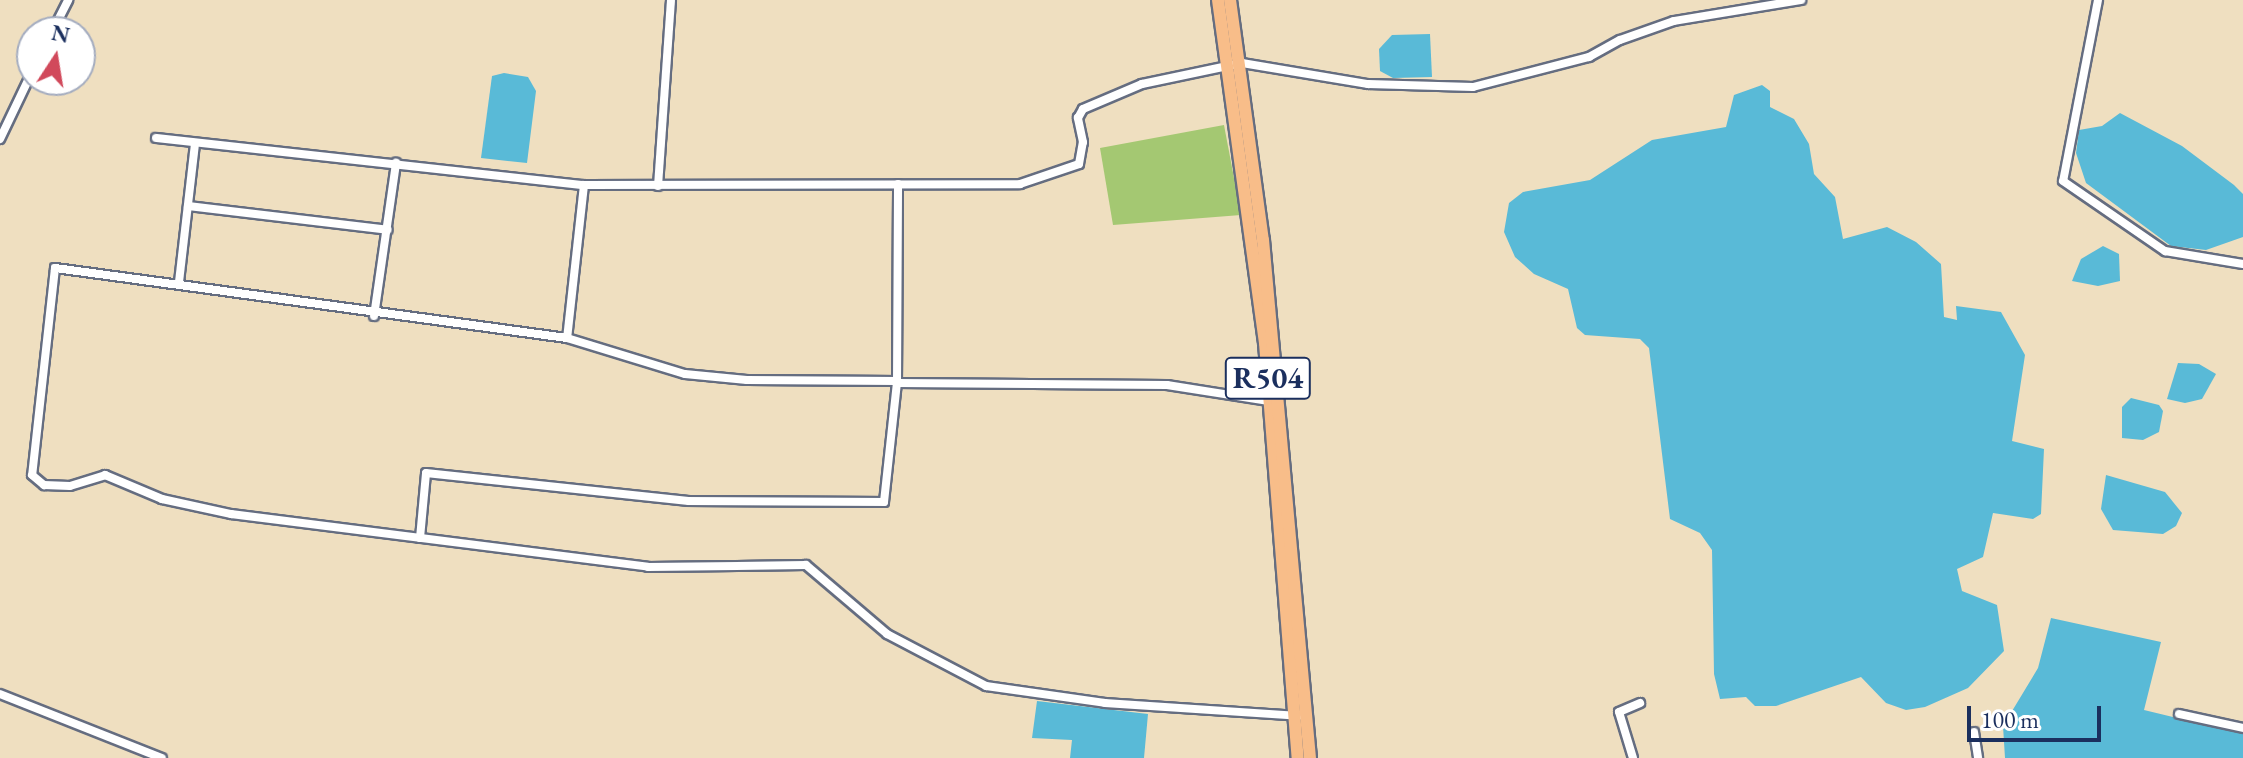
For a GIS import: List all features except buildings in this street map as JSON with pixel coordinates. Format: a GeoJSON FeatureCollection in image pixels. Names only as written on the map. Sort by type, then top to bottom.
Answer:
{"type":"FeatureCollection","features":[{"type":"Feature","properties":{"kind":"main road","name":"R504"},"geometry":{"type":"LineString","coordinates":[[1218,0],[1236,64]]}},
{"type":"Feature","properties":{"kind":"main road","name":"R504"},"geometry":{"type":"LineString","coordinates":[[1230,0],[1275,402],[1302,716],[1310,758]]}},
{"type":"Feature","properties":{"kind":"main road","name":"R504"},"geometry":{"type":"LineString","coordinates":[[1298,758],[1302,716]]}},
{"type":"Feature","properties":{"kind":"street"},"geometry":{"type":"LineString","coordinates":[[658,186],[671,0]]}},
{"type":"Feature","properties":{"kind":"street"},"geometry":{"type":"LineString","coordinates":[[156,138],[584,185],[1020,184],[1060,174],[1079,164],[1083,142],[1078,118],[1083,109],[1142,84],[1236,64],[1368,84],[1473,87],[1589,57],[1620,40],[1674,21],[1801,0]]}},
{"type":"Feature","properties":{"kind":"street"},"geometry":{"type":"LineString","coordinates":[[2098,0],[2063,181],[2165,251],[2243,264]]}},
{"type":"Feature","properties":{"kind":"street"},"geometry":{"type":"LineString","coordinates":[[0,139],[21,96]]}},
{"type":"Feature","properties":{"kind":"street"},"geometry":{"type":"LineString","coordinates":[[179,282],[195,143]]}},
{"type":"Feature","properties":{"kind":"street"},"geometry":{"type":"LineString","coordinates":[[375,312],[396,163]]}},
{"type":"Feature","properties":{"kind":"street"},"geometry":{"type":"LineString","coordinates":[[420,538],[426,473],[689,501],[884,502],[897,382],[898,184]]}},
{"type":"Feature","properties":{"kind":"street"},"geometry":{"type":"LineString","coordinates":[[567,338],[584,185]]}},
{"type":"Feature","properties":{"kind":"street"},"geometry":{"type":"LineString","coordinates":[[188,206],[388,230]]}},
{"type":"Feature","properties":{"kind":"street"},"geometry":{"type":"LineString","coordinates":[[1275,402],[1219,390],[1167,385],[747,380],[685,374],[567,338],[179,282],[55,268],[32,475],[44,485],[70,486],[105,475],[162,499],[231,514],[648,567],[806,565],[887,634],[986,686],[1105,703],[1302,716]]}},
{"type":"Feature","properties":{"kind":"street"},"geometry":{"type":"LineString","coordinates":[[0,694],[162,758]]}},
{"type":"Feature","properties":{"kind":"street"},"geometry":{"type":"LineString","coordinates":[[1633,758],[1619,712],[1640,703]]}},
{"type":"Feature","properties":{"kind":"street"},"geometry":{"type":"LineString","coordinates":[[2179,714],[2243,728]]}},
{"type":"Feature","properties":{"kind":"street"},"geometry":{"type":"LineString","coordinates":[[1974,732],[1978,758]]}},
{"type":"Feature","properties":{"kind":"green space"},"geometry":{"type":"Polygon","coordinates":[[[1224,125],[1241,215],[1113,225],[1100,148],[1224,125]]]}},
{"type":"Feature","properties":{"kind":"water"},"geometry":{"type":"Polygon","coordinates":[[[1430,34],[1432,77],[1393,78],[1380,71],[1379,49],[1392,35],[1430,34]]]}},
{"type":"Feature","properties":{"kind":"water"},"geometry":{"type":"Polygon","coordinates":[[[504,73],[528,77],[536,91],[527,163],[481,158],[492,76],[504,73]]]}},
{"type":"Feature","properties":{"kind":"water"},"geometry":{"type":"Polygon","coordinates":[[[1762,85],[1770,91],[1770,107],[1794,119],[1809,144],[1814,174],[1835,197],[1843,239],[1887,227],[1916,242],[1941,264],[1944,317],[1957,320],[1956,306],[2001,312],[2025,355],[2012,441],[2044,449],[2041,514],[2033,519],[1993,513],[1983,557],[1957,569],[1962,591],[1997,605],[2004,651],[1968,688],[1925,707],[1906,710],[1886,703],[1861,677],[1776,706],[1755,706],[1746,697],[1720,699],[1714,674],[1712,550],[1700,533],[1670,519],[1649,348],[1640,339],[1585,335],[1577,328],[1568,289],[1534,274],[1515,257],[1504,232],[1509,203],[1523,192],[1590,180],[1652,140],[1726,127],[1734,95],[1762,85]]]}},
{"type":"Feature","properties":{"kind":"water"},"geometry":{"type":"Polygon","coordinates":[[[2120,113],[2182,146],[2243,194],[2243,237],[2206,250],[2171,246],[2086,183],[2076,153],[2079,130],[2102,126],[2120,113]]]}},
{"type":"Feature","properties":{"kind":"water"},"geometry":{"type":"Polygon","coordinates":[[[2103,246],[2119,254],[2120,281],[2098,286],[2072,281],[2081,259],[2103,246]]]}},
{"type":"Feature","properties":{"kind":"water"},"geometry":{"type":"Polygon","coordinates":[[[2178,363],[2199,364],[2216,374],[2202,399],[2185,403],[2167,399],[2178,363]]]}},
{"type":"Feature","properties":{"kind":"water"},"geometry":{"type":"Polygon","coordinates":[[[2131,398],[2159,405],[2163,411],[2159,432],[2143,440],[2122,438],[2122,407],[2131,398]]]}},
{"type":"Feature","properties":{"kind":"water"},"geometry":{"type":"Polygon","coordinates":[[[2106,475],[2165,492],[2182,513],[2176,526],[2163,534],[2113,530],[2101,509],[2106,475]]]}},
{"type":"Feature","properties":{"kind":"water"},"geometry":{"type":"Polygon","coordinates":[[[2051,618],[2161,642],[2144,710],[2243,734],[2243,758],[2005,758],[2003,726],[2038,668],[2051,618]]]}},
{"type":"Feature","properties":{"kind":"water"},"geometry":{"type":"Polygon","coordinates":[[[1037,701],[1148,714],[1144,758],[1070,758],[1072,740],[1032,738],[1037,701]]]}}]}
